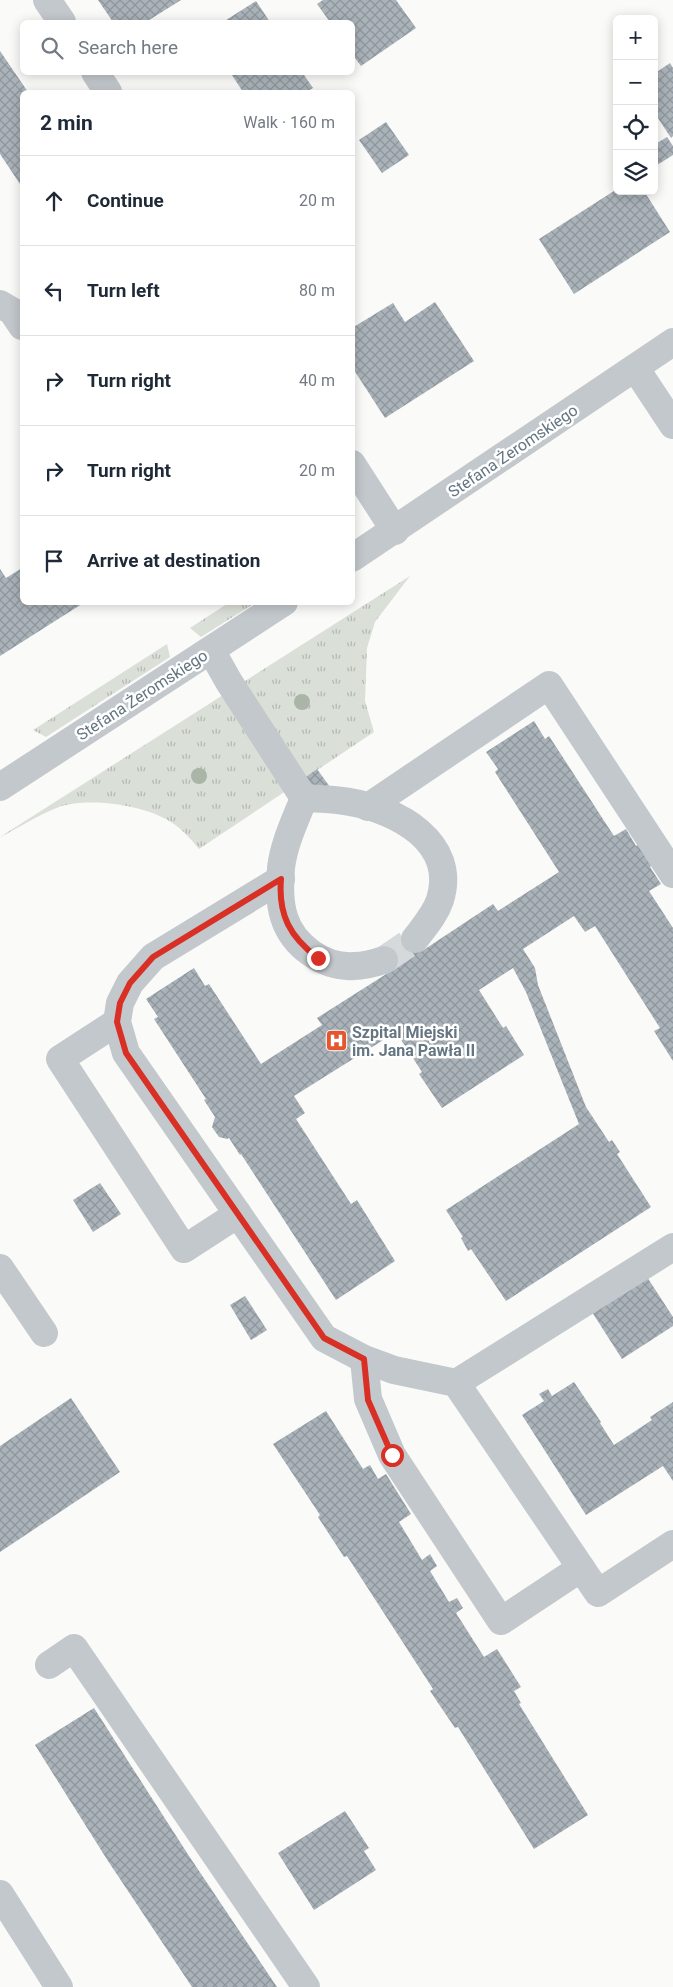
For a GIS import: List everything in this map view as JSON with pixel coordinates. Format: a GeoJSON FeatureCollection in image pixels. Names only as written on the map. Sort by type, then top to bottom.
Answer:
{"type":"FeatureCollection","features":[{"type":"Feature","properties":{"kind":"street"},"geometry":{"type":"LineString","coordinates":[[47,0],[61,20]]}},
{"type":"Feature","properties":{"kind":"street"},"geometry":{"type":"LineString","coordinates":[[97,75],[107,90]]}},
{"type":"Feature","properties":{"kind":"street","name":"Stefana Żeromskiego"},"geometry":{"type":"LineString","coordinates":[[355,556],[396,531],[673,342]]}},
{"type":"Feature","properties":{"kind":"street"},"geometry":{"type":"LineString","coordinates":[[636,369],[673,425]]}},
{"type":"Feature","properties":{"kind":"street"},"geometry":{"type":"LineString","coordinates":[[355,469],[396,531]]}},
{"type":"Feature","properties":{"kind":"street","name":"Stefana Żeromskiego"},"geometry":{"type":"LineString","coordinates":[[0,786],[279,605]]}},
{"type":"Feature","properties":{"kind":"street"},"geometry":{"type":"LineString","coordinates":[[211,650],[229,682],[304,798]]}},
{"type":"Feature","properties":{"kind":"street"},"geometry":{"type":"LineString","coordinates":[[368,807],[549,685],[673,874]]}},
{"type":"Feature","properties":{"kind":"street"},"geometry":{"type":"LineString","coordinates":[[304,798],[350,802],[368,807],[401,819],[424,834],[437,853],[443,876],[440,900],[432,917],[415,939]]}},
{"type":"Feature","properties":{"kind":"street"},"geometry":{"type":"LineString","coordinates":[[304,798],[284,850],[280,896],[284,918],[293,934],[305,948],[318,958],[334,964],[353,966],[384,960]]}},
{"type":"Feature","properties":{"kind":"street"},"geometry":{"type":"LineString","coordinates":[[281,879],[153,957],[130,983],[120,1003],[117,1022],[126,1053],[324,1338],[364,1359],[394,1370],[456,1383],[673,1247]]}},
{"type":"Feature","properties":{"kind":"street"},"geometry":{"type":"LineString","coordinates":[[117,1022],[60,1059],[184,1249],[238,1214]]}},
{"type":"Feature","properties":{"kind":"street"},"geometry":{"type":"LineString","coordinates":[[0,1268],[44,1333]]}},
{"type":"Feature","properties":{"kind":"street"},"geometry":{"type":"LineString","coordinates":[[364,1359],[368,1400],[392,1455],[501,1621],[581,1568]]}},
{"type":"Feature","properties":{"kind":"street"},"geometry":{"type":"LineString","coordinates":[[456,1383],[598,1593],[673,1544]]}},
{"type":"Feature","properties":{"kind":"street"},"geometry":{"type":"LineString","coordinates":[[49,1665],[74,1648],[306,1987]]}},
{"type":"Feature","properties":{"kind":"street"},"geometry":{"type":"LineString","coordinates":[[0,1894],[59,1987]]}},
{"type":"Feature","properties":{"kind":"green space"},"geometry":{"type":"Polygon","coordinates":[[[410,576],[375,622],[367,648],[365,701],[374,732],[199,849],[179,828],[160,816],[132,807],[101,803],[71,804],[59,807],[0,837],[410,576]]]}},
{"type":"Feature","properties":{"kind":"green space"},"geometry":{"type":"Polygon","coordinates":[[[225,605],[252,605],[201,637],[190,628],[225,605]]]}},
{"type":"Feature","properties":{"kind":"green space"},"geometry":{"type":"Polygon","coordinates":[[[167,644],[170,657],[46,737],[33,730],[167,644]]]}},
{"type":"Feature","properties":{"kind":"building"},"geometry":{"type":"Polygon","coordinates":[[[98,0],[181,0],[149,20],[112,20],[98,0]]]}},
{"type":"Feature","properties":{"kind":"building"},"geometry":{"type":"Polygon","coordinates":[[[323,0],[396,0],[416,28],[361,66],[355,58],[355,20],[329,20],[317,4],[323,0]]]}},
{"type":"Feature","properties":{"kind":"building"},"geometry":{"type":"Polygon","coordinates":[[[256,1],[269,20],[226,20],[256,1]]]}},
{"type":"Feature","properties":{"kind":"building"},"geometry":{"type":"Polygon","coordinates":[[[0,51],[27,90],[20,90],[20,184],[0,154],[0,51]]]}},
{"type":"Feature","properties":{"kind":"building"},"geometry":{"type":"Polygon","coordinates":[[[670,63],[673,68],[673,136],[671,138],[658,118],[658,71],[670,63]]]}},
{"type":"Feature","properties":{"kind":"building"},"geometry":{"type":"Polygon","coordinates":[[[232,75],[304,75],[313,88],[310,90],[242,90],[232,75]]]}},
{"type":"Feature","properties":{"kind":"building"},"geometry":{"type":"Polygon","coordinates":[[[386,122],[409,155],[382,173],[359,140],[386,122]]]}},
{"type":"Feature","properties":{"kind":"building"},"geometry":{"type":"Polygon","coordinates":[[[667,137],[673,146],[673,155],[658,164],[658,150],[658,143],[667,137]]]}},
{"type":"Feature","properties":{"kind":"building"},"geometry":{"type":"Polygon","coordinates":[[[613,192],[613,195],[647,195],[670,232],[574,294],[539,239],[613,192]]]}},
{"type":"Feature","properties":{"kind":"building"},"geometry":{"type":"Polygon","coordinates":[[[435,302],[474,361],[385,418],[355,372],[355,326],[393,303],[405,322],[435,302]]]}},
{"type":"Feature","properties":{"kind":"building"},"geometry":{"type":"Polygon","coordinates":[[[0,569],[6,578],[20,569],[20,605],[80,605],[0,656],[0,569]]]}},
{"type":"Feature","properties":{"kind":"building"},"geometry":{"type":"Polygon","coordinates":[[[534,721],[545,739],[549,736],[614,836],[626,829],[636,846],[640,843],[654,864],[650,867],[661,884],[649,891],[673,928],[673,1061],[654,1031],[660,1028],[595,926],[585,932],[574,916],[523,949],[535,968],[538,985],[586,1107],[609,1142],[612,1140],[620,1152],[617,1154],[651,1207],[506,1301],[471,1249],[468,1251],[461,1238],[463,1237],[446,1210],[579,1124],[526,992],[513,968],[479,990],[503,1028],[506,1026],[524,1055],[442,1108],[419,1074],[422,1072],[396,1032],[294,1096],[305,1113],[296,1119],[351,1204],[357,1200],[395,1261],[336,1300],[241,1154],[229,1138],[219,1137],[212,1127],[215,1117],[204,1100],[206,1099],[154,1019],[158,1017],[146,999],[194,968],[205,986],[209,984],[261,1064],[322,1025],[317,1018],[391,971],[379,952],[411,933],[422,951],[493,904],[498,911],[559,872],[495,772],[498,769],[486,752],[534,721]]]}},
{"type":"Feature","properties":{"kind":"building"},"geometry":{"type":"Polygon","coordinates":[[[317,769],[330,787],[316,797],[303,779],[317,769]]]}},
{"type":"Feature","properties":{"kind":"building"},"geometry":{"type":"Polygon","coordinates":[[[100,1183],[121,1214],[93,1232],[73,1200],[100,1183]]]}},
{"type":"Feature","properties":{"kind":"building"},"geometry":{"type":"Polygon","coordinates":[[[647,1277],[673,1317],[673,1326],[622,1359],[592,1312],[647,1277]]]}},
{"type":"Feature","properties":{"kind":"building"},"geometry":{"type":"Polygon","coordinates":[[[245,1296],[267,1330],[251,1340],[230,1305],[245,1296]]]}},
{"type":"Feature","properties":{"kind":"building"},"geometry":{"type":"Polygon","coordinates":[[[574,1382],[614,1445],[652,1420],[650,1417],[673,1402],[673,1481],[663,1466],[586,1515],[522,1415],[544,1401],[539,1394],[548,1389],[552,1396],[574,1382]]]}},
{"type":"Feature","properties":{"kind":"building"},"geometry":{"type":"Polygon","coordinates":[[[71,1398],[120,1472],[0,1552],[0,1446],[71,1398]]]}},
{"type":"Feature","properties":{"kind":"building"},"geometry":{"type":"Polygon","coordinates":[[[326,1411],[363,1469],[370,1465],[378,1479],[386,1474],[411,1514],[399,1522],[422,1560],[430,1554],[437,1566],[430,1571],[449,1602],[457,1598],[463,1608],[456,1613],[484,1657],[497,1649],[521,1687],[514,1691],[521,1703],[519,1704],[588,1815],[534,1849],[458,1727],[455,1728],[430,1691],[433,1689],[347,1556],[344,1557],[318,1517],[320,1515],[273,1444],[326,1411]]]}},
{"type":"Feature","properties":{"kind":"building"},"geometry":{"type":"Polygon","coordinates":[[[94,1708],[189,1856],[277,1987],[192,1987],[108,1861],[35,1745],[94,1708]]]}},
{"type":"Feature","properties":{"kind":"building"},"geometry":{"type":"Polygon","coordinates":[[[345,1811],[369,1848],[364,1851],[376,1870],[314,1910],[278,1853],[345,1811]]]}},
{"type":"Feature","properties":{"kind":"tunnel"},"geometry":{"type":"LineString","coordinates":[[384,960],[415,939]]}},
{"type":"Feature","properties":{"kind":"place","name":"Szpital Miejski im. Jana Pawła II"},"geometry":{"type":"Point","coordinates":[336,1041]}},
{"type":"Feature","properties":{"kind":"route"},"geometry":{"type":"LineString","coordinates":[[318,958],[305,948],[293,934],[284,918],[280,896],[281,879],[153,957],[130,983],[120,1003],[117,1022],[126,1053],[324,1338],[364,1359],[368,1400],[392,1455]]}}]}
